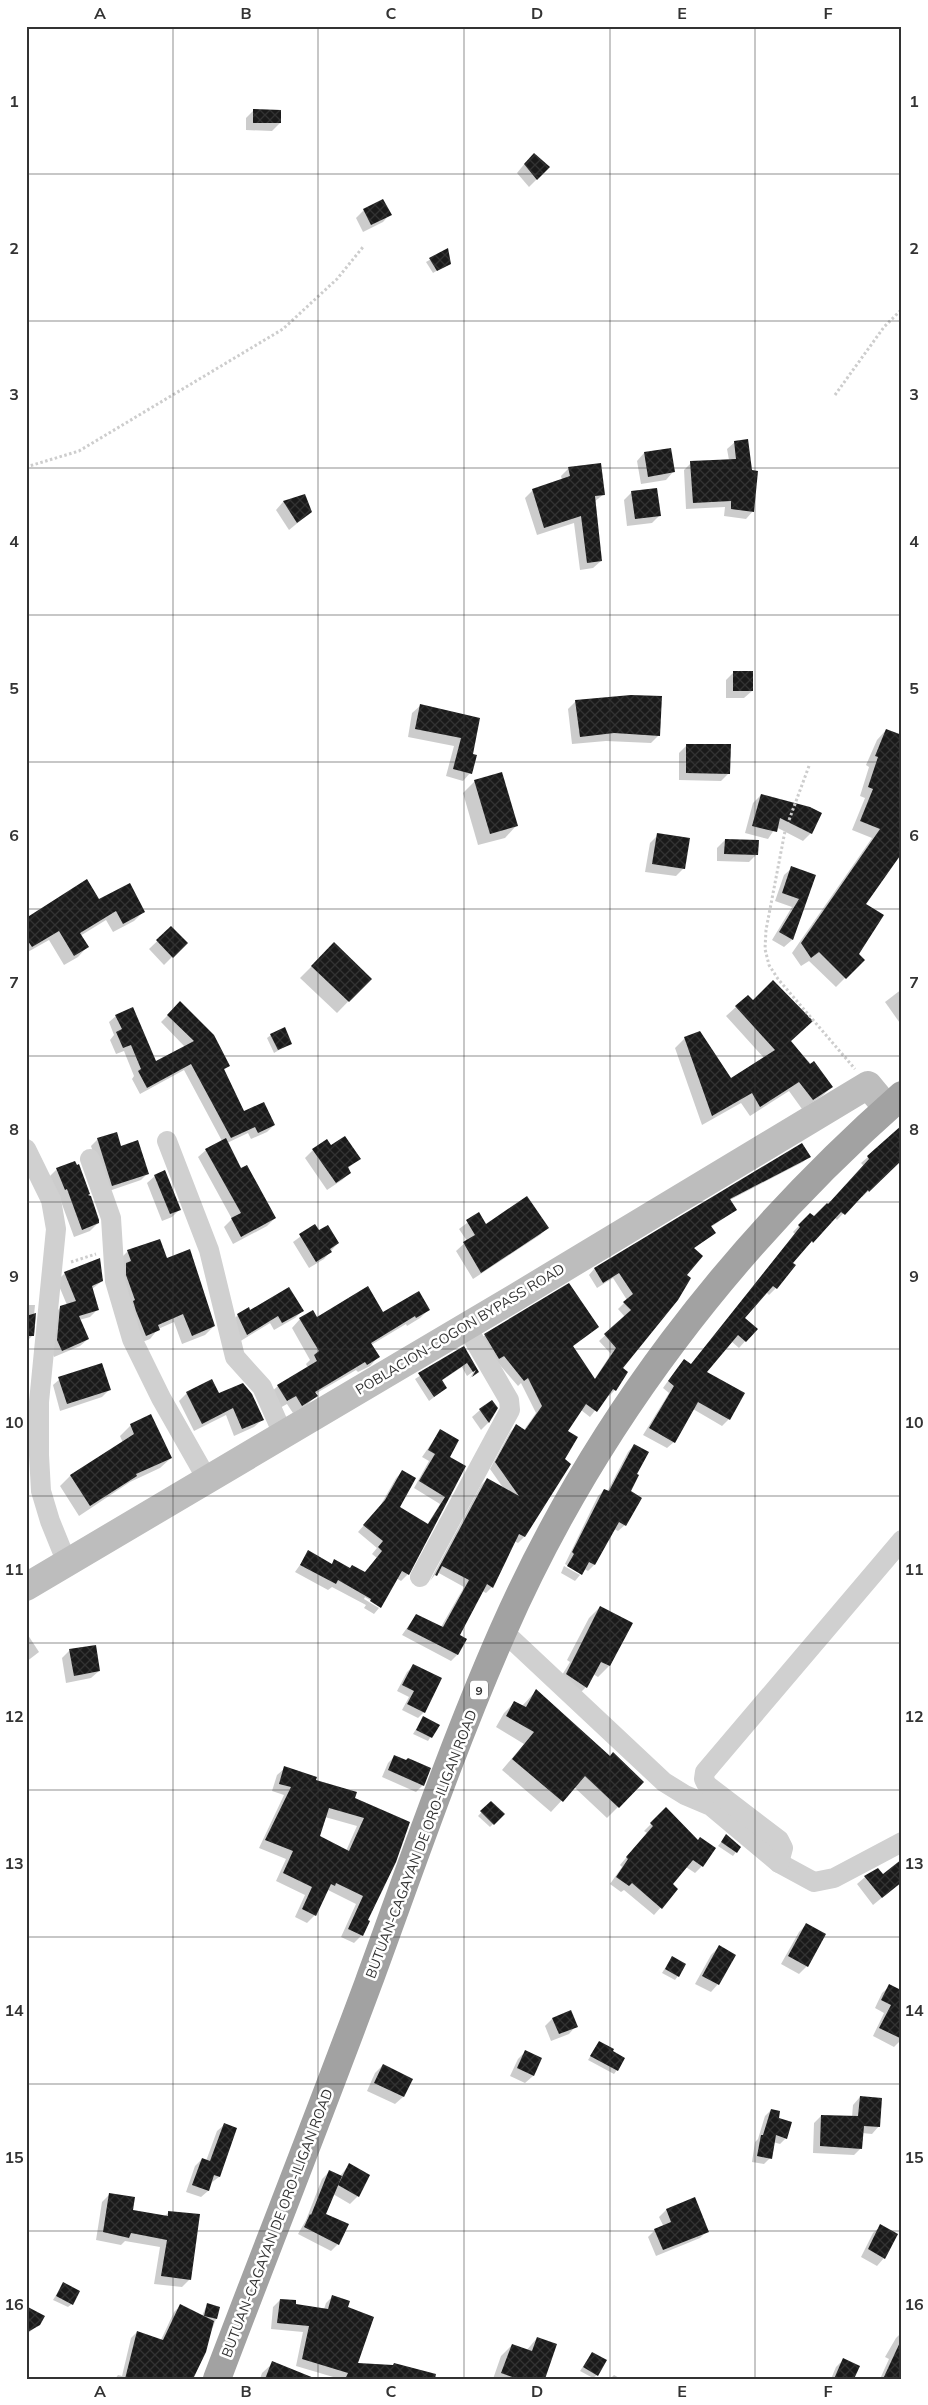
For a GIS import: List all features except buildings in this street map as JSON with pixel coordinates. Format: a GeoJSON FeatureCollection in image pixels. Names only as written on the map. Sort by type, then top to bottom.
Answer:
{"type":"FeatureCollection","features":[{"type":"Feature","properties":{"kind":"highway","name":"BUTUAN-CAGAYAN DE ORO-ILIGAN ROAD"},"geometry":{"type":"LineString","coordinates":[[217,2379],[452,1758],[503,1631],[566,1506],[621,1414],[664,1353],[719,1281],[770,1222],[834,1156],[897,1106]]}},
{"type":"Feature","properties":{"kind":"main road"},"geometry":{"type":"LineString","coordinates":[[868,1085],[897,1106]]}},
{"type":"Feature","properties":{"kind":"main road","name":"POBLACION-COGON BYPASS ROAD"},"geometry":{"type":"LineString","coordinates":[[26,1587],[868,1085]]}},
{"type":"Feature","properties":{"kind":"street"},"geometry":{"type":"LineString","coordinates":[[167,1141],[209,1250],[235,1357],[262,1387],[283,1434]]}},
{"type":"Feature","properties":{"kind":"street"},"geometry":{"type":"LineString","coordinates":[[26,1149],[51,1200],[56,1229],[39,1402],[39,1455],[41,1491],[50,1521],[67,1563]]}},
{"type":"Feature","properties":{"kind":"street"},"geometry":{"type":"LineString","coordinates":[[90,1160],[111,1218],[115,1281],[132,1339],[161,1398],[207,1479]]}},
{"type":"Feature","properties":{"kind":"street"},"geometry":{"type":"LineString","coordinates":[[420,1577],[510,1410],[506,1396],[466,1326]]}},
{"type":"Feature","properties":{"kind":"street"},"geometry":{"type":"LineString","coordinates":[[779,1863],[783,1848],[779,1840],[707,1785],[704,1779],[705,1772],[902,1540]]}},
{"type":"Feature","properties":{"kind":"street"},"geometry":{"type":"LineString","coordinates":[[503,1631],[664,1782],[685,1795],[711,1806],[779,1863],[814,1882],[834,1878],[902,1842]]}},
{"type":"Feature","properties":{"kind":"path"},"geometry":{"type":"LineString","coordinates":[[26,468],[80,451],[284,329],[337,279],[363,247]]}},
{"type":"Feature","properties":{"kind":"path"},"geometry":{"type":"LineString","coordinates":[[835,395],[884,327],[902,309]]}},
{"type":"Feature","properties":{"kind":"path"},"geometry":{"type":"LineString","coordinates":[[809,766],[784,831],[766,930],[765,949],[770,965],[778,979],[868,1085]]}},
{"type":"Feature","properties":{"kind":"path"},"geometry":{"type":"LineString","coordinates":[[53,1268],[112,1249]]}}]}
